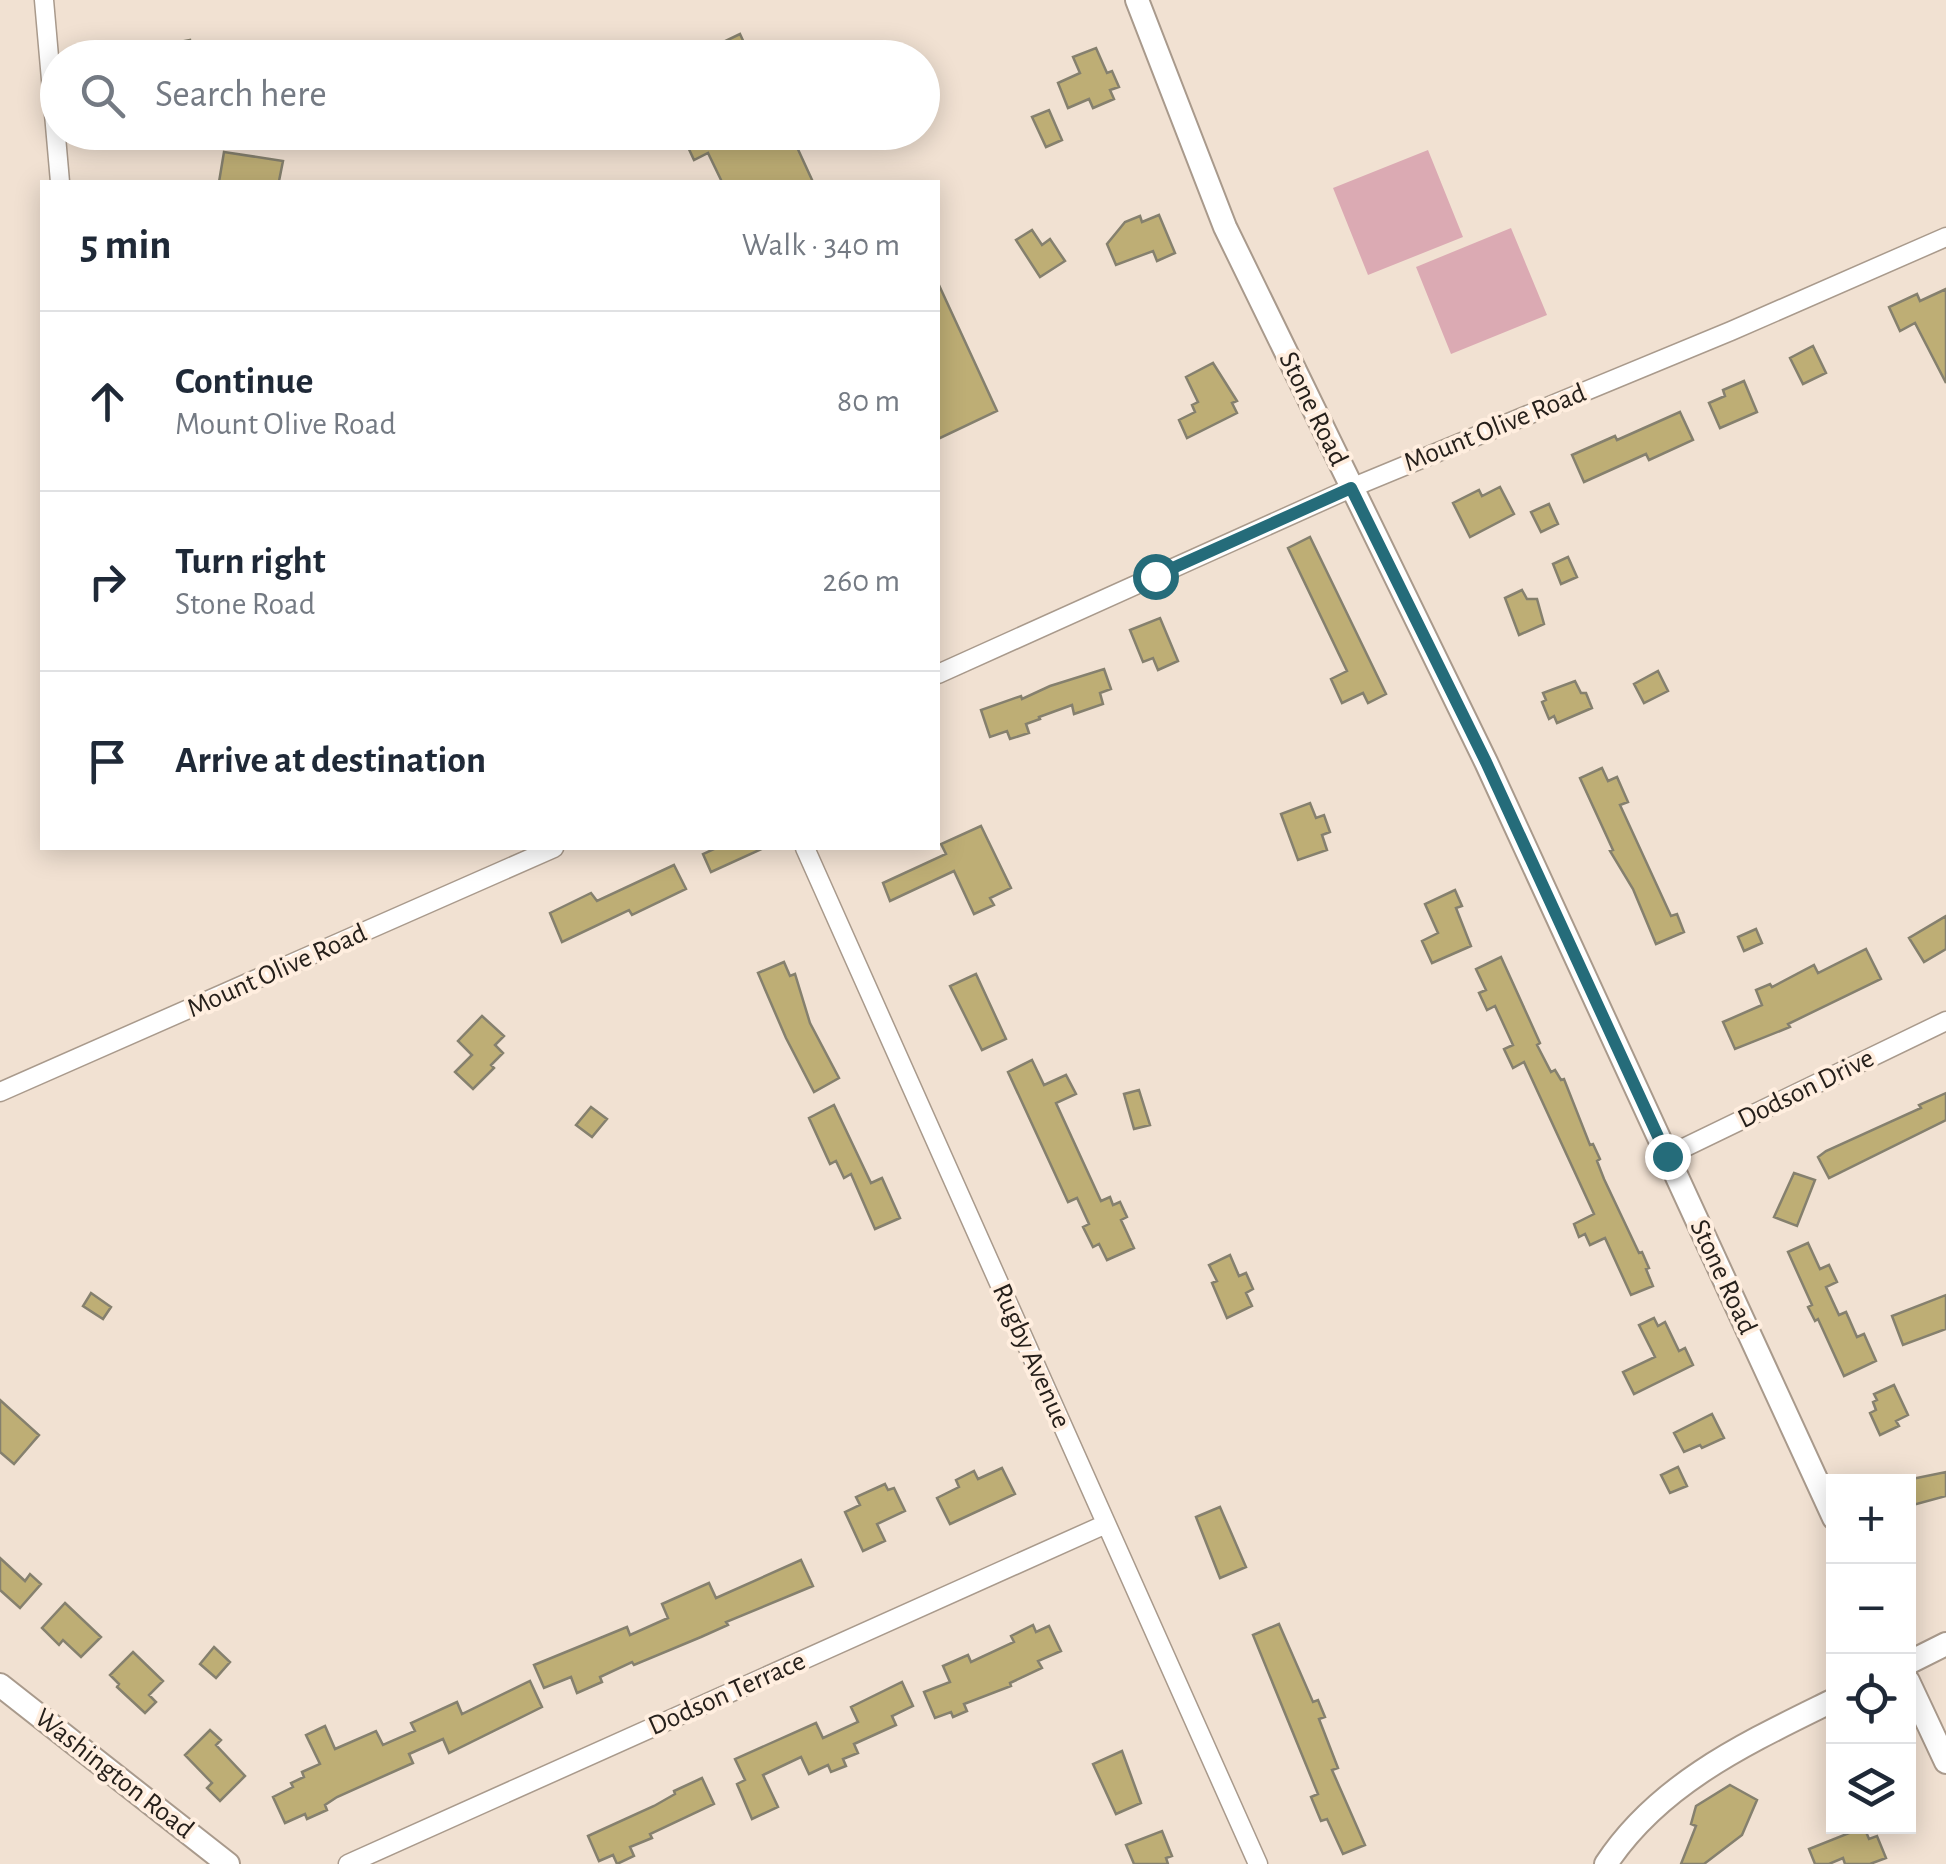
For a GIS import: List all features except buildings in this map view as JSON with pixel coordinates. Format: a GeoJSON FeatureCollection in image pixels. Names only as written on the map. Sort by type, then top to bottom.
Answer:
{"type":"FeatureCollection","features":[{"type":"Feature","properties":{"kind":"street"},"geometry":{"type":"LineString","coordinates":[[44,0],[48,40]]}},
{"type":"Feature","properties":{"kind":"street","name":"Stone Road"},"geometry":{"type":"LineString","coordinates":[[1137,0],[1226,227],[1486,762],[1826,1501]]}},
{"type":"Feature","properties":{"kind":"street"},"geometry":{"type":"LineString","coordinates":[[57,150],[60,180]]}},
{"type":"Feature","properties":{"kind":"street","name":"Mount Olive Road"},"geometry":{"type":"LineString","coordinates":[[940,673],[1351,488],[1946,237]]}},
{"type":"Feature","properties":{"kind":"street","name":"Mount Olive Road"},"geometry":{"type":"LineString","coordinates":[[0,1092],[549,850]]}},
{"type":"Feature","properties":{"kind":"street","name":"Rugby Avenue"},"geometry":{"type":"LineString","coordinates":[[806,850],[1258,1864]]}},
{"type":"Feature","properties":{"kind":"street","name":"Dodson Drive"},"geometry":{"type":"LineString","coordinates":[[1667,1156],[1946,1021]]}},
{"type":"Feature","properties":{"kind":"street","name":"Dodson Terrace"},"geometry":{"type":"LineString","coordinates":[[348,1864],[1106,1524]]}},
{"type":"Feature","properties":{"kind":"street"},"geometry":{"type":"LineString","coordinates":[[1916,1659],[1946,1644]]}},
{"type":"Feature","properties":{"kind":"street","name":"Washington Road"},"geometry":{"type":"LineString","coordinates":[[0,1685],[228,1864]]}},
{"type":"Feature","properties":{"kind":"street"},"geometry":{"type":"LineString","coordinates":[[1916,1698],[1946,1762]]}},
{"type":"Feature","properties":{"kind":"street"},"geometry":{"type":"LineString","coordinates":[[1606,1864],[1634,1828],[1666,1797],[1728,1753],[1826,1704]]}},
{"type":"Feature","properties":{"kind":"shaded area"},"geometry":{"type":"Polygon","coordinates":[[[1428,150],[1463,237],[1368,275],[1333,188],[1428,150]]]}},
{"type":"Feature","properties":{"kind":"shaded area"},"geometry":{"type":"Polygon","coordinates":[[[1511,228],[1547,315],[1451,354],[1416,267],[1511,228]]]}},
{"type":"Feature","properties":{"kind":"route"},"geometry":{"type":"LineString","coordinates":[[1155,576],[1351,488],[1486,762],[1667,1156]]}}]}
